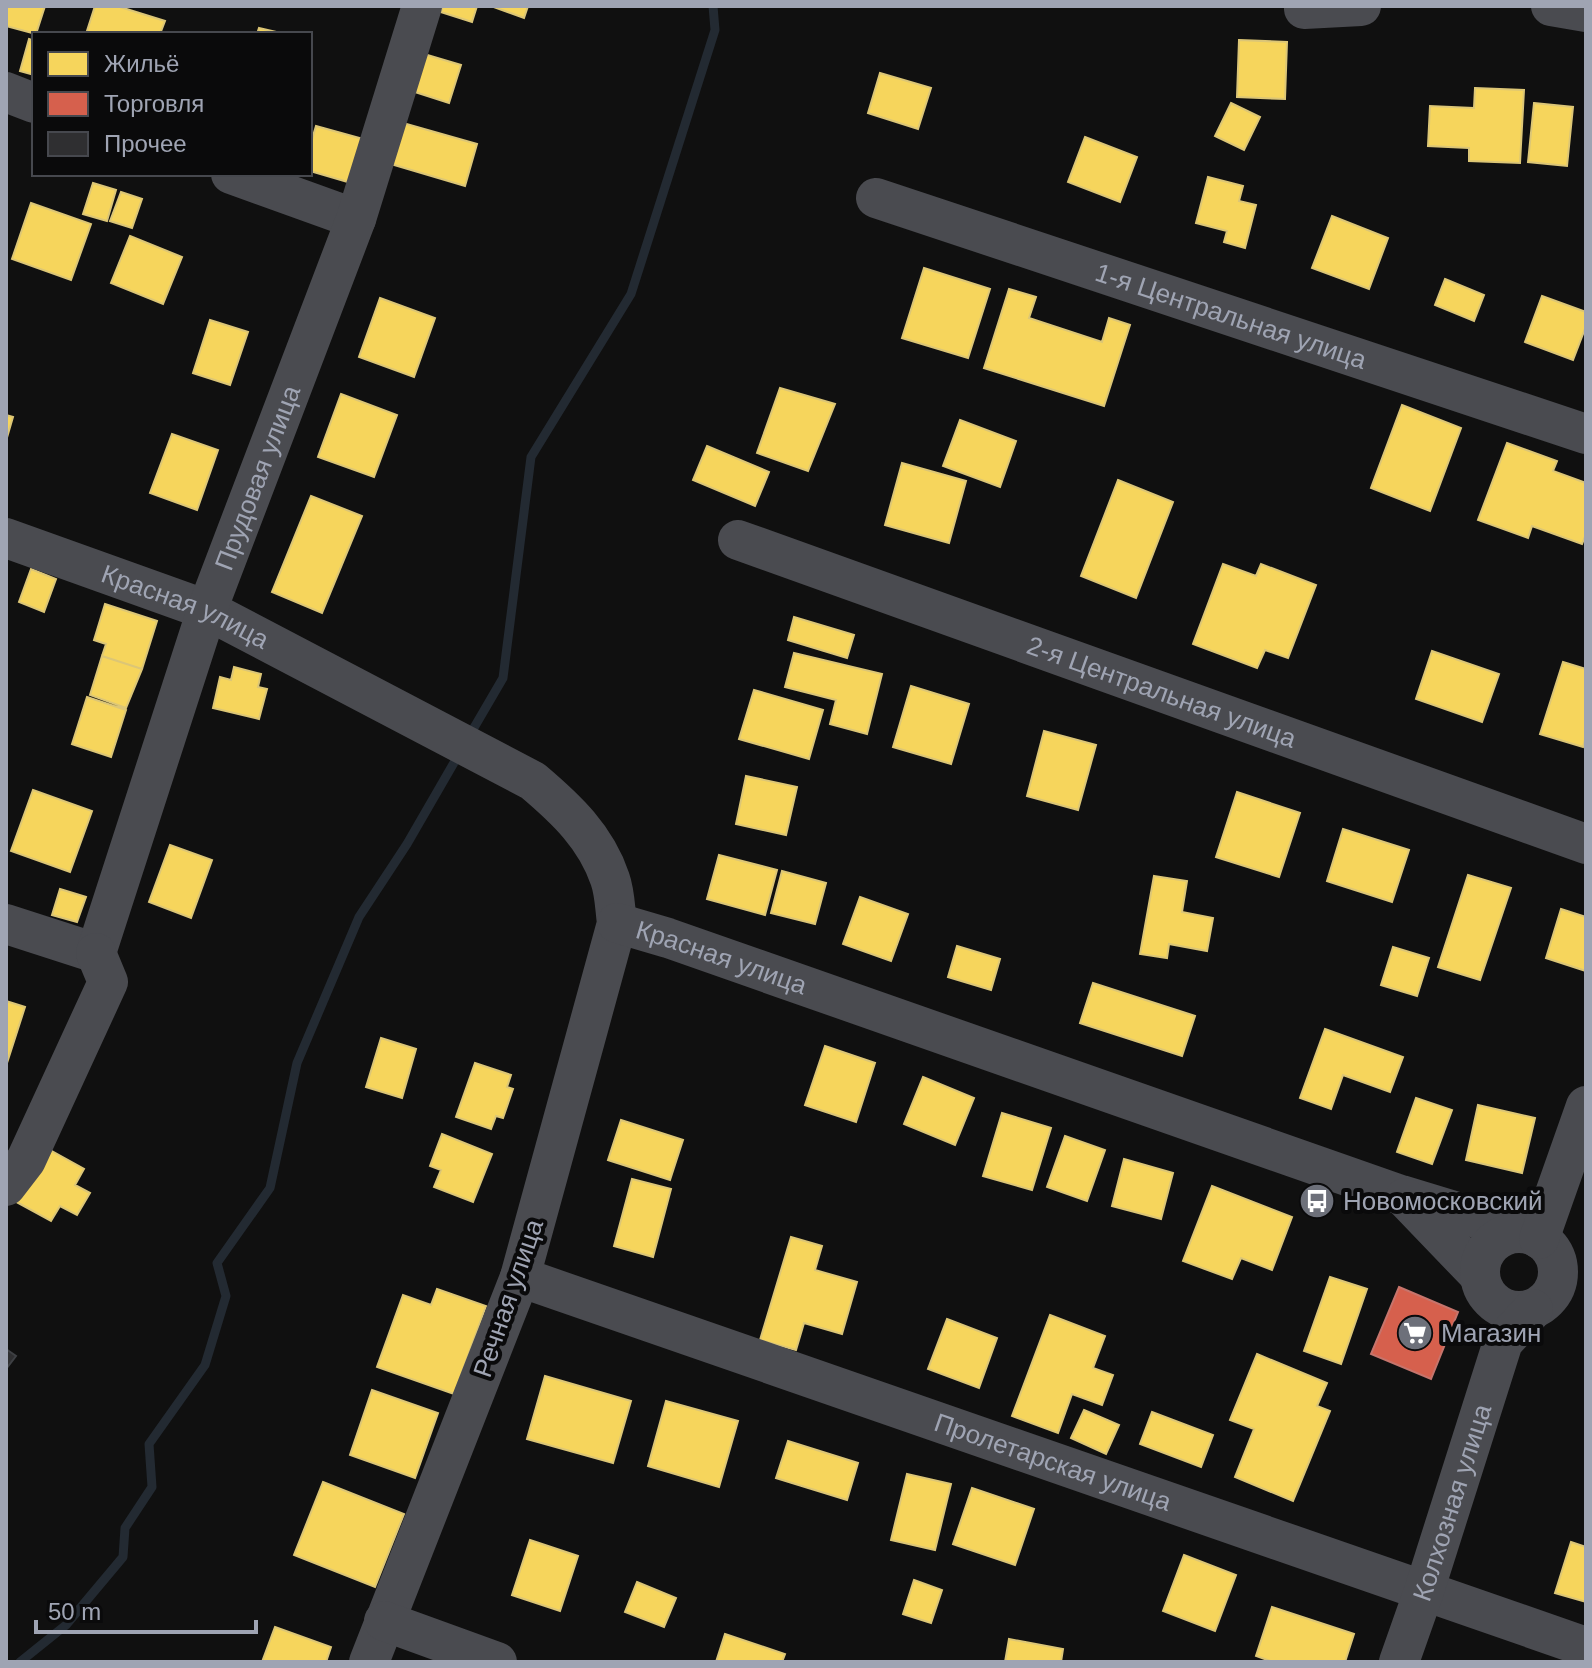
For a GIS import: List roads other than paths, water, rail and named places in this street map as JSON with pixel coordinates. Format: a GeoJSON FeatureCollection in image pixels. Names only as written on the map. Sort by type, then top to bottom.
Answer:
{"type":"FeatureCollection","features":[{"type":"Feature","properties":{"kind":"street","name":"Прудовая улица"},"geometry":{"type":"LineString","coordinates":[[96,953],[207,610],[356,219],[422,6]]}},
{"type":"Feature","properties":{"kind":"street"},"geometry":{"type":"LineString","coordinates":[[1304,9],[1361,6]]}},
{"type":"Feature","properties":{"kind":"street"},"geometry":{"type":"LineString","coordinates":[[1551,6],[1586,12]]}},
{"type":"Feature","properties":{"kind":"street"},"geometry":{"type":"LineString","coordinates":[[6,92],[32,102]]}},
{"type":"Feature","properties":{"kind":"street"},"geometry":{"type":"LineString","coordinates":[[237,176],[356,219]]}},
{"type":"Feature","properties":{"kind":"street","name":"1-я Центральная улица"},"geometry":{"type":"LineString","coordinates":[[876,198],[1586,434]]}},
{"type":"Feature","properties":{"kind":"street","name":"Красная улица"},"geometry":{"type":"LineString","coordinates":[[6,538],[207,610],[533,781],[572,815],[595,846],[611,881],[617,923],[668,938],[1401,1195],[1557,1253]]}},
{"type":"Feature","properties":{"kind":"street","name":"2-я Центральная улица"},"geometry":{"type":"LineString","coordinates":[[738,540],[1586,844]]}},
{"type":"Feature","properties":{"kind":"street","name":"Речная улица"},"geometry":{"type":"LineString","coordinates":[[369,1662],[520,1277],[617,923]]}},
{"type":"Feature","properties":{"kind":"street"},"geometry":{"type":"LineString","coordinates":[[6,924],[96,953],[108,982],[26,1160],[6,1186]]}},
{"type":"Feature","properties":{"kind":"street"},"geometry":{"type":"LineString","coordinates":[[1503,1342],[1481,1262],[1487,1249],[1511,1233],[1557,1253],[1586,1106]]}},
{"type":"Feature","properties":{"kind":"street","name":"Красная улица"},"geometry":{"type":"LineString","coordinates":[[1401,1195],[1486,1289]]}},
{"type":"Feature","properties":{"kind":"street","name":"Колхозная улица"},"geometry":{"type":"LineString","coordinates":[[1399,1662],[1503,1342],[1554,1290],[1557,1253]]}},
{"type":"Feature","properties":{"kind":"street","name":"Пролетарская улица"},"geometry":{"type":"LineString","coordinates":[[520,1277],[1586,1647]]}},
{"type":"Feature","properties":{"kind":"street"},"geometry":{"type":"LineString","coordinates":[[1486,1289],[1505,1309],[1519,1312],[1533,1309]]}},
{"type":"Feature","properties":{"kind":"street"},"geometry":{"type":"LineString","coordinates":[[384,1621],[497,1662]]}},
{"type":"Feature","properties":{"kind":"waterway"},"geometry":{"type":"LineString","coordinates":[[468,738],[503,678],[531,457],[631,294],[715,30],[713,6]]}},
{"type":"Feature","properties":{"kind":"waterway"},"geometry":{"type":"LineString","coordinates":[[20,1662],[66,1625],[123,1557],[125,1528],[152,1487],[149,1444],[205,1365],[226,1296],[217,1263],[270,1188],[297,1063],[359,917],[407,844],[459,754]]}},
{"type":"Feature","properties":{"kind":"place","name":"Новомосковский"},"geometry":{"type":"Point","coordinates":[1317,1201]}},
{"type":"Feature","properties":{"kind":"place","name":"Магазин"},"geometry":{"type":"Point","coordinates":[1415,1333]}}]}
